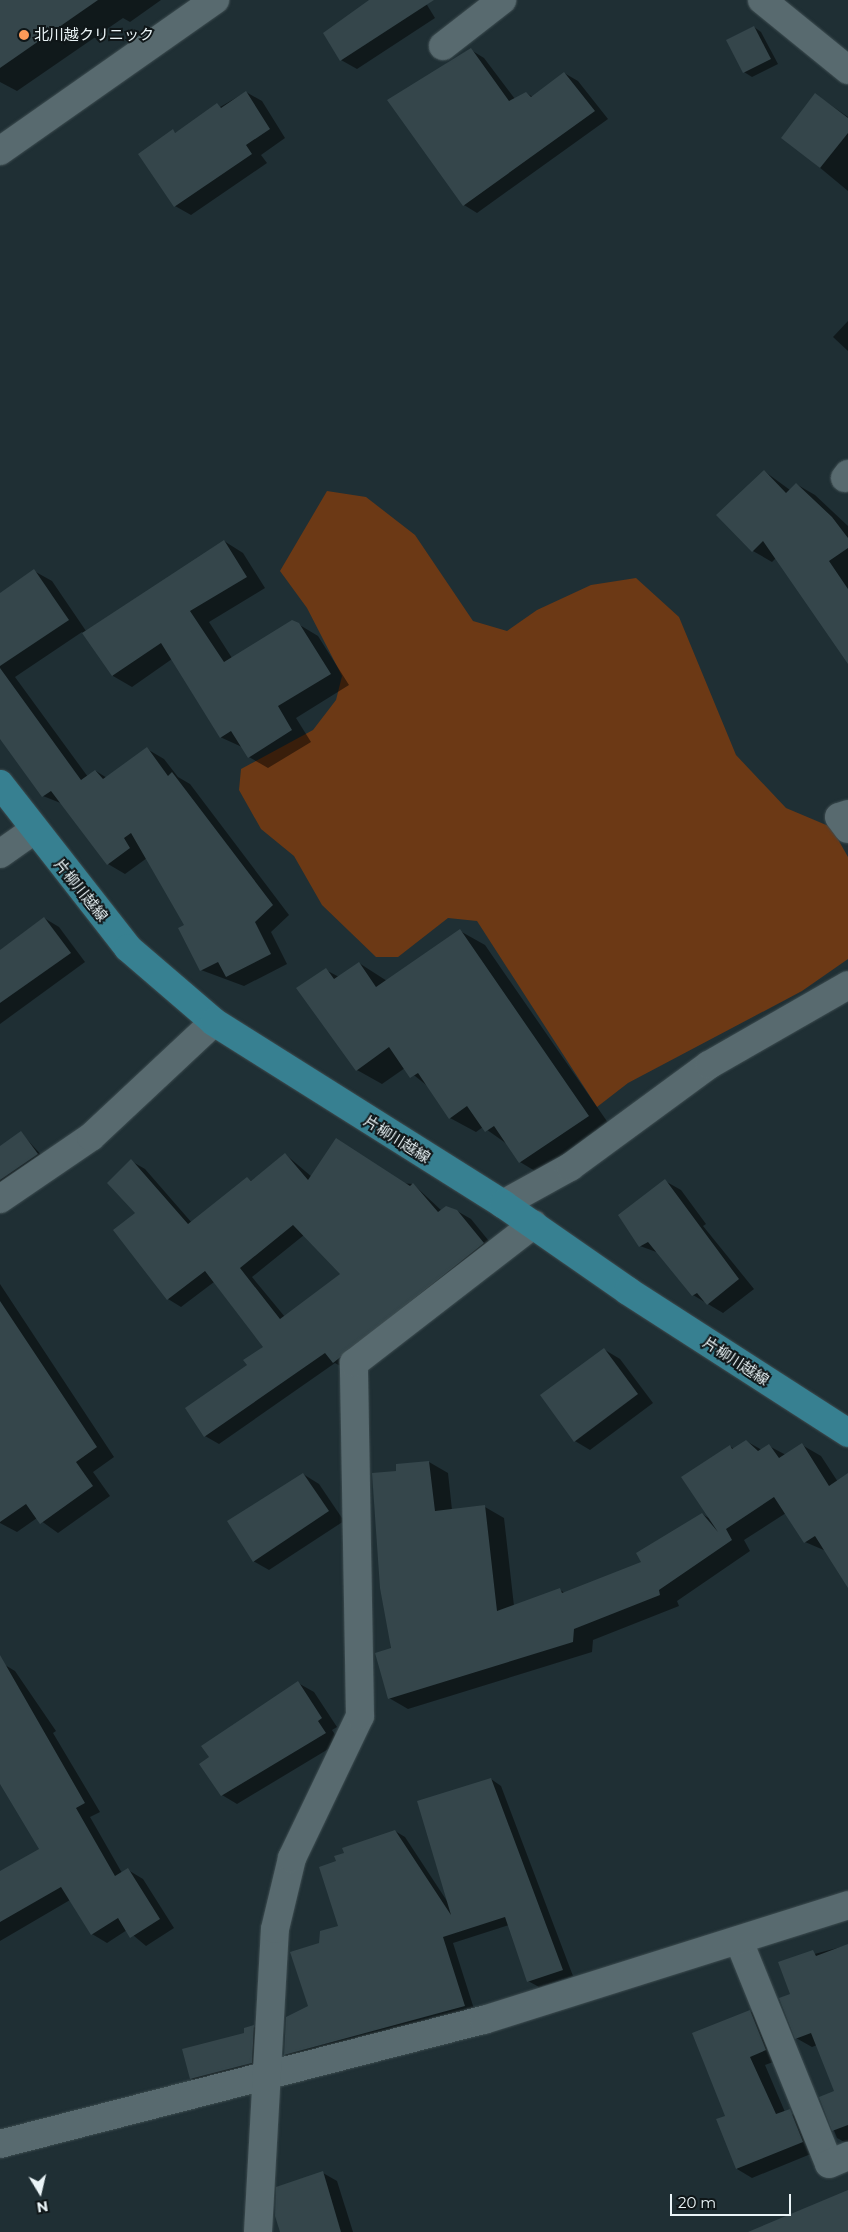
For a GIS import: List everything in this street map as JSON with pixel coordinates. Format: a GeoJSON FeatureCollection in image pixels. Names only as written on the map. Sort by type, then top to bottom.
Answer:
{"type":"FeatureCollection","features":[{"type":"Feature","properties":{"kind":"main road","name":"片柳川越線"},"geometry":{"type":"LineString","coordinates":[[0,784],[128,948],[214,1022],[504,1204],[628,1291],[848,1433]]}},
{"type":"Feature","properties":{"kind":"street"},"geometry":{"type":"LineString","coordinates":[[0,151],[215,0]]}},
{"type":"Feature","properties":{"kind":"street"},"geometry":{"type":"LineString","coordinates":[[443,46],[502,0]]}},
{"type":"Feature","properties":{"kind":"street"},"geometry":{"type":"LineString","coordinates":[[762,0],[848,70]]}},
{"type":"Feature","properties":{"kind":"street"},"geometry":{"type":"LineString","coordinates":[[848,814],[839,817],[848,829]]}},
{"type":"Feature","properties":{"kind":"street"},"geometry":{"type":"LineString","coordinates":[[0,854],[34,830]]}},
{"type":"Feature","properties":{"kind":"street"},"geometry":{"type":"LineString","coordinates":[[504,1204],[570,1167],[709,1065],[848,985]]}},
{"type":"Feature","properties":{"kind":"street"},"geometry":{"type":"LineString","coordinates":[[0,1199],[91,1137],[214,1022]]}},
{"type":"Feature","properties":{"kind":"street"},"geometry":{"type":"LineString","coordinates":[[258,2232],[265,2076],[275,1929],[292,1858],[360,1716],[354,1363],[534,1224]]}},
{"type":"Feature","properties":{"kind":"street"},"geometry":{"type":"LineString","coordinates":[[0,2144],[484,2020],[848,1905]]}},
{"type":"Feature","properties":{"kind":"street"},"geometry":{"type":"LineString","coordinates":[[739,1940],[829,2164],[848,2156]]}},
{"type":"Feature","properties":{"kind":"shaded area"},"geometry":{"type":"Polygon","coordinates":[[[327,491],[366,497],[415,535],[473,621],[507,631],[537,610],[591,585],[636,578],[679,617],[736,755],[786,808],[831,827],[848,857],[848,959],[802,991],[628,1083],[597,1107],[477,921],[448,918],[398,957],[376,957],[322,905],[294,856],[261,829],[239,790],[241,769],[313,730],[336,700],[342,676],[307,608],[280,571],[327,491]]]}},
{"type":"Feature","properties":{"kind":"building","name":"北川越クリニック"},"geometry":{"type":"Polygon","coordinates":[[[0,0],[98,0],[0,68],[0,0]]]}},
{"type":"Feature","properties":{"kind":"building"},"geometry":{"type":"Polygon","coordinates":[[[369,0],[434,0],[340,61],[323,33],[369,0]]]}},
{"type":"Feature","properties":{"kind":"building"},"geometry":{"type":"Polygon","coordinates":[[[754,26],[771,59],[743,73],[726,40],[754,26]]]}},
{"type":"Feature","properties":{"kind":"building"},"geometry":{"type":"Polygon","coordinates":[[[471,48],[509,101],[526,92],[531,97],[564,72],[595,111],[463,206],[387,100],[471,48]]]}},
{"type":"Feature","properties":{"kind":"building"},"geometry":{"type":"Polygon","coordinates":[[[246,91],[270,129],[246,145],[252,154],[174,207],[138,154],[173,129],[175,133],[217,103],[221,108],[246,91]]]}},
{"type":"Feature","properties":{"kind":"building"},"geometry":{"type":"Polygon","coordinates":[[[815,93],[848,118],[848,133],[820,168],[781,138],[815,93]]]}},
{"type":"Feature","properties":{"kind":"building"},"geometry":{"type":"Polygon","coordinates":[[[764,470],[786,493],[796,483],[832,517],[848,538],[848,548],[829,561],[848,589],[848,664],[763,541],[752,552],[716,515],[764,470]]]}},
{"type":"Feature","properties":{"kind":"building"},"geometry":{"type":"Polygon","coordinates":[[[224,540],[247,577],[190,611],[224,662],[292,620],[299,623],[331,674],[278,706],[292,730],[248,758],[231,731],[220,738],[161,643],[112,676],[82,633],[224,540]]]}},
{"type":"Feature","properties":{"kind":"building"},"geometry":{"type":"Polygon","coordinates":[[[34,569],[69,620],[0,666],[0,593],[34,569]]]}},
{"type":"Feature","properties":{"kind":"building"},"geometry":{"type":"Polygon","coordinates":[[[0,668],[81,780],[95,770],[103,779],[147,747],[168,776],[172,772],[273,905],[255,922],[271,954],[226,977],[218,962],[200,971],[178,928],[184,925],[131,833],[124,838],[130,848],[107,865],[51,791],[42,797],[0,739],[0,668]]]}},
{"type":"Feature","properties":{"kind":"building"},"geometry":{"type":"Polygon","coordinates":[[[44,917],[71,953],[0,1003],[0,950],[44,917]]]}},
{"type":"Feature","properties":{"kind":"building"},"geometry":{"type":"Polygon","coordinates":[[[460,929],[589,1116],[519,1163],[494,1126],[485,1132],[467,1106],[449,1119],[418,1073],[410,1078],[389,1047],[356,1071],[296,988],[326,968],[334,979],[359,962],[376,987],[460,929]]]}},
{"type":"Feature","properties":{"kind":"building"},"geometry":{"type":"Polygon","coordinates":[[[21,1131],[38,1154],[0,1180],[0,1146],[21,1131]]]}},
{"type":"Feature","properties":{"kind":"building"},"geometry":{"type":"Polygon","coordinates":[[[336,1138],[410,1186],[413,1183],[438,1212],[446,1206],[457,1210],[484,1243],[333,1363],[325,1353],[204,1437],[185,1408],[247,1365],[243,1360],[263,1347],[205,1271],[167,1300],[113,1230],[135,1213],[107,1183],[131,1159],[188,1224],[247,1177],[251,1181],[285,1153],[308,1180],[336,1138]],[[293,1225],[240,1268],[280,1319],[340,1274],[293,1225]]]}},
{"type":"Feature","properties":{"kind":"building"},"geometry":{"type":"Polygon","coordinates":[[[665,1179],[739,1279],[707,1305],[697,1293],[692,1296],[648,1242],[639,1247],[618,1215],[665,1179]]]}},
{"type":"Feature","properties":{"kind":"building"},"geometry":{"type":"Polygon","coordinates":[[[0,1301],[97,1447],[76,1462],[93,1486],[40,1524],[26,1504],[0,1522],[0,1301]]]}},
{"type":"Feature","properties":{"kind":"building"},"geometry":{"type":"Polygon","coordinates":[[[604,1348],[638,1394],[574,1442],[540,1395],[604,1348]]]}},
{"type":"Feature","properties":{"kind":"building"},"geometry":{"type":"Polygon","coordinates":[[[746,1440],[758,1451],[769,1444],[779,1458],[802,1443],[829,1486],[848,1473],[848,1588],[815,1536],[804,1543],[774,1497],[726,1529],[732,1540],[659,1590],[660,1595],[574,1629],[573,1642],[388,1699],[375,1653],[391,1648],[380,1588],[372,1473],[396,1471],[396,1464],[429,1461],[435,1511],[485,1505],[497,1611],[560,1588],[562,1593],[641,1562],[636,1553],[702,1513],[718,1532],[681,1477],[730,1445],[732,1449],[746,1440]]]}},
{"type":"Feature","properties":{"kind":"building"},"geometry":{"type":"Polygon","coordinates":[[[303,1473],[329,1511],[253,1562],[227,1521],[303,1473]]]}},
{"type":"Feature","properties":{"kind":"building"},"geometry":{"type":"Polygon","coordinates":[[[0,1655],[85,1803],[76,1808],[115,1876],[128,1868],[160,1919],[130,1938],[118,1918],[91,1935],[61,1887],[0,1922],[0,1871],[39,1849],[0,1784],[0,1655]]]}},
{"type":"Feature","properties":{"kind":"building"},"geometry":{"type":"Polygon","coordinates":[[[298,1681],[322,1718],[318,1721],[326,1733],[221,1796],[199,1764],[209,1757],[201,1746],[298,1681]]]}},
{"type":"Feature","properties":{"kind":"building"},"geometry":{"type":"Polygon","coordinates":[[[491,1778],[563,1970],[527,1982],[505,1917],[443,1937],[465,2006],[284,2055],[286,2017],[308,2006],[290,1952],[319,1943],[320,1931],[338,1926],[319,1867],[336,1861],[334,1856],[344,1853],[342,1848],[395,1830],[451,1915],[417,1801],[491,1778]]]}},
{"type":"Feature","properties":{"kind":"building"},"geometry":{"type":"Polygon","coordinates":[[[848,1944],[848,2125],[832,2131],[819,2097],[834,2091],[811,2033],[795,2039],[779,1998],[790,1994],[778,1962],[813,1950],[816,1956],[848,1944]]]}},
{"type":"Feature","properties":{"kind":"building"},"geometry":{"type":"Polygon","coordinates":[[[750,2010],[766,2050],[750,2057],[776,2114],[790,2109],[803,2142],[736,2169],[716,2119],[725,2116],[692,2033],[750,2010]]]}},
{"type":"Feature","properties":{"kind":"building"},"geometry":{"type":"Polygon","coordinates":[[[254,2025],[252,2063],[190,2079],[182,2049],[244,2033],[244,2028],[254,2025]]]}},
{"type":"Feature","properties":{"kind":"building"},"geometry":{"type":"Polygon","coordinates":[[[323,2171],[341,2232],[280,2232],[275,2216],[276,2187],[323,2171]]]}},
{"type":"Feature","properties":{"kind":"building"},"geometry":{"type":"Polygon","coordinates":[[[848,2190],[848,2232],[748,2232],[848,2190]]]}},
{"type":"Feature","properties":{"kind":"place","name":"北川越クリニック"},"geometry":{"type":"Point","coordinates":[24,35]}}]}
